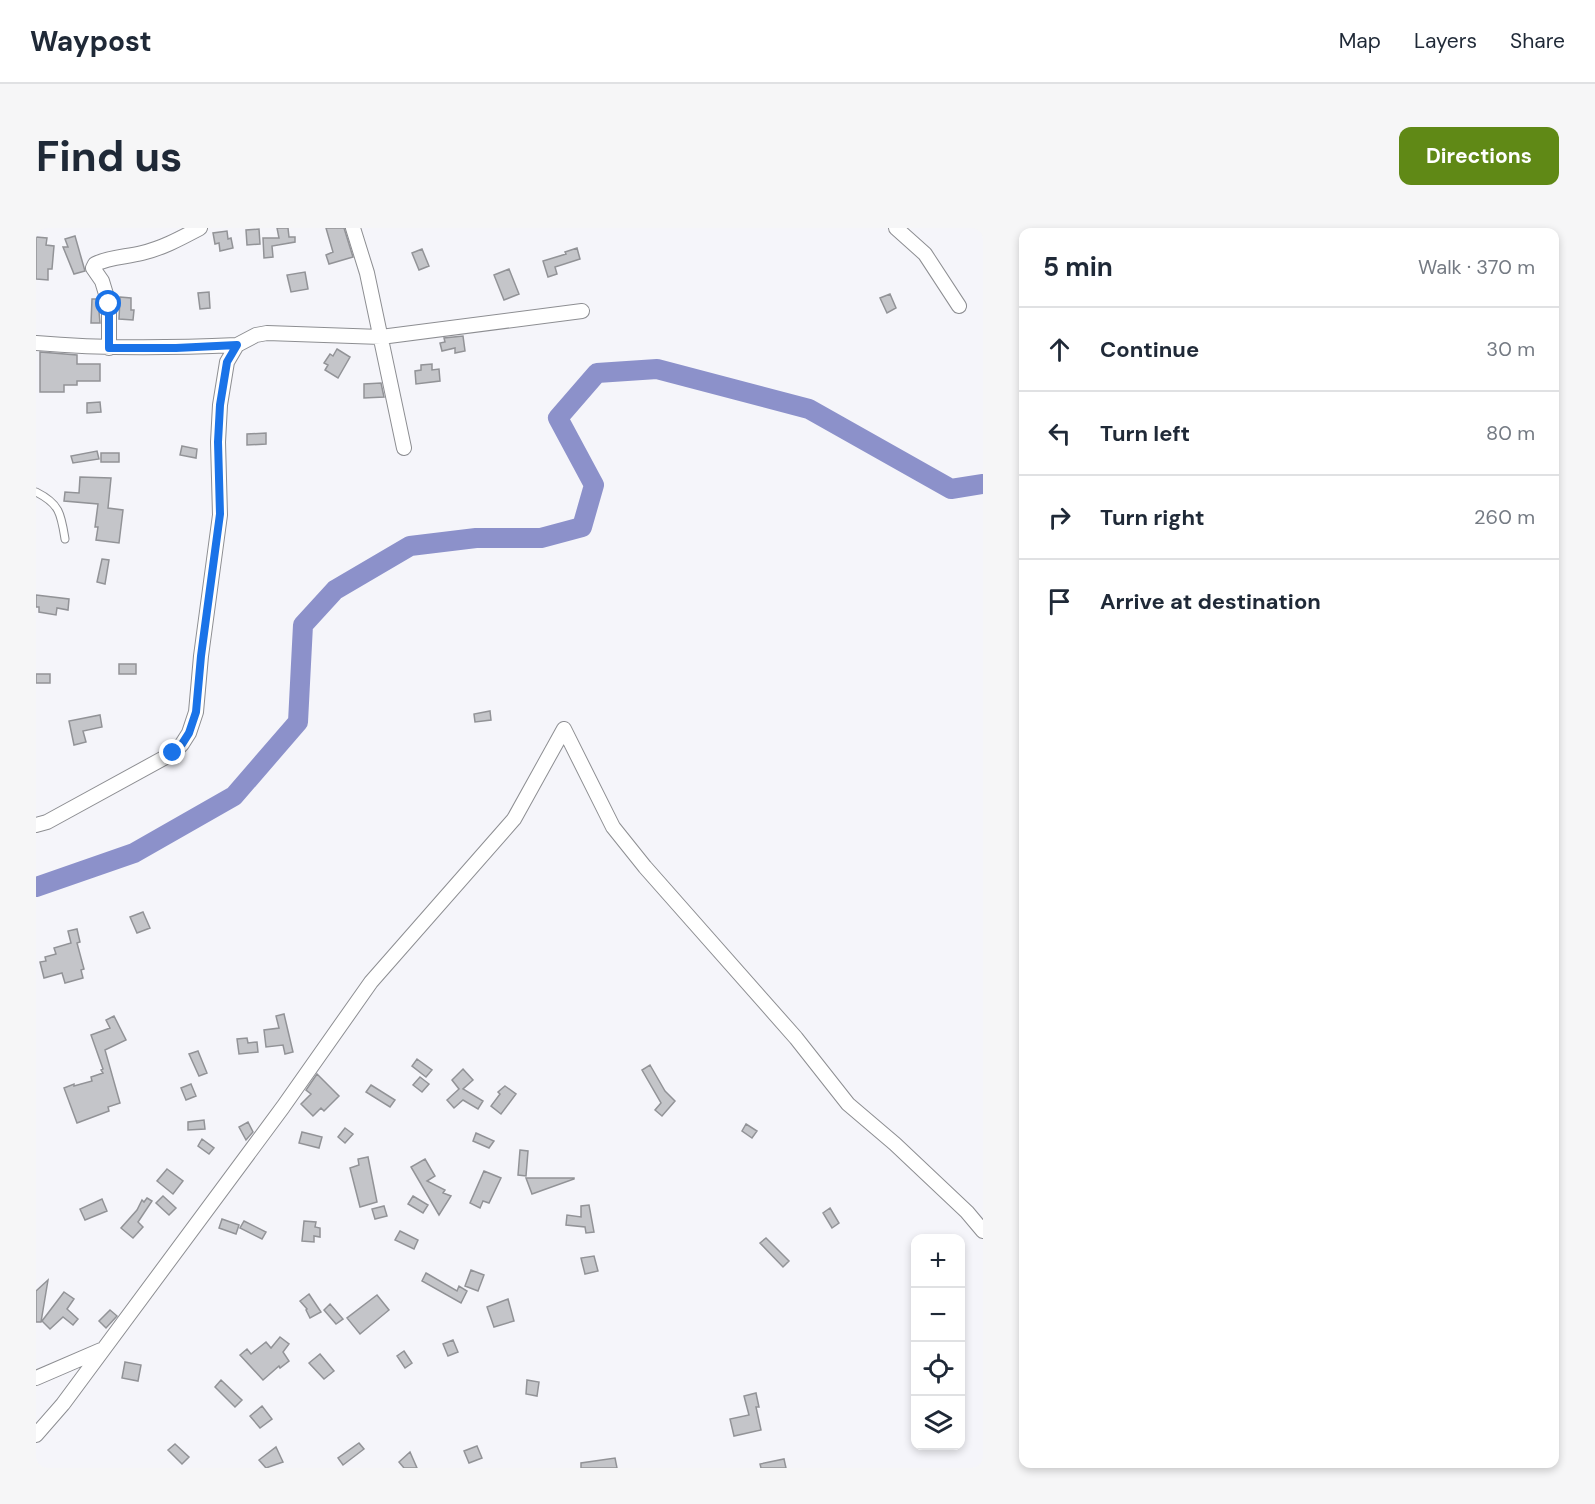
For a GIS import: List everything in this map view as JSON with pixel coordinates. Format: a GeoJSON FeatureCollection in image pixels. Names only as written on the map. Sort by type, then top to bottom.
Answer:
{"type":"FeatureCollection","features":[{"type":"Feature","properties":{"kind":"street"},"geometry":{"type":"LineString","coordinates":[[109,348],[109,304],[102,281],[93,268],[95,264],[105,259],[159,248],[200,228]]}},
{"type":"Feature","properties":{"kind":"street"},"geometry":{"type":"LineString","coordinates":[[353,228],[367,273],[404,448]]}},
{"type":"Feature","properties":{"kind":"street"},"geometry":{"type":"LineString","coordinates":[[896,228],[925,254],[959,306]]}},
{"type":"Feature","properties":{"kind":"street"},"geometry":{"type":"LineString","coordinates":[[36,344],[109,348],[176,348],[237,345],[256,335],[267,333],[381,337],[582,311]]}},
{"type":"Feature","properties":{"kind":"street"},"geometry":{"type":"LineString","coordinates":[[36,825],[47,822],[173,753],[189,733],[196,712],[201,656],[219,525],[220,405],[227,362],[237,345]]}},
{"type":"Feature","properties":{"kind":"street"},"geometry":{"type":"LineString","coordinates":[[36,1436],[63,1404],[283,1107],[371,982],[514,819],[564,729],[613,827],[645,867],[796,1038],[848,1104],[968,1212],[983,1231]]}},
{"type":"Feature","properties":{"kind":"street"},"geometry":{"type":"LineString","coordinates":[[36,1378],[103,1350]]}},
{"type":"Feature","properties":{"kind":"lane"},"geometry":{"type":"LineString","coordinates":[[36,492],[51,499],[61,515],[65,539]]}},
{"type":"Feature","properties":{"kind":"building"},"geometry":{"type":"Polygon","coordinates":[[[277,228],[288,228],[289,237],[295,237],[295,242],[272,246],[273,257],[264,258],[263,238],[279,238],[277,228]]]}},
{"type":"Feature","properties":{"kind":"building"},"geometry":{"type":"Polygon","coordinates":[[[326,228],[344,228],[353,257],[329,264],[326,255],[333,252],[326,228]]]}},
{"type":"Feature","properties":{"kind":"building"},"geometry":{"type":"Polygon","coordinates":[[[259,229],[260,244],[247,245],[246,230],[259,229]]]}},
{"type":"Feature","properties":{"kind":"building"},"geometry":{"type":"Polygon","coordinates":[[[227,231],[233,248],[220,251],[219,243],[215,244],[213,233],[227,231]]]}},
{"type":"Feature","properties":{"kind":"building"},"geometry":{"type":"Polygon","coordinates":[[[75,236],[85,271],[74,274],[63,247],[68,247],[65,239],[75,236]]]}},
{"type":"Feature","properties":{"kind":"building"},"geometry":{"type":"Polygon","coordinates":[[[36,237],[47,238],[46,245],[54,246],[52,269],[48,269],[48,280],[36,279],[36,237]]]}},
{"type":"Feature","properties":{"kind":"building"},"geometry":{"type":"Polygon","coordinates":[[[577,248],[580,259],[555,267],[557,274],[548,277],[543,261],[577,248]]]}},
{"type":"Feature","properties":{"kind":"building"},"geometry":{"type":"Polygon","coordinates":[[[422,249],[429,266],[419,270],[412,253],[422,249]]]}},
{"type":"Feature","properties":{"kind":"building"},"geometry":{"type":"Polygon","coordinates":[[[509,269],[519,294],[504,300],[494,275],[509,269]]]}},
{"type":"Feature","properties":{"kind":"building"},"geometry":{"type":"Polygon","coordinates":[[[305,272],[308,289],[291,292],[287,275],[305,272]]]}},
{"type":"Feature","properties":{"kind":"building"},"geometry":{"type":"Polygon","coordinates":[[[209,292],[210,308],[200,309],[198,293],[209,292]]]}},
{"type":"Feature","properties":{"kind":"building"},"geometry":{"type":"Polygon","coordinates":[[[890,294],[896,308],[887,313],[880,298],[890,294]]]}},
{"type":"Feature","properties":{"kind":"building"},"geometry":{"type":"Polygon","coordinates":[[[120,297],[131,298],[131,310],[134,310],[133,320],[119,319],[120,297]]]}},
{"type":"Feature","properties":{"kind":"building"},"geometry":{"type":"Polygon","coordinates":[[[92,299],[98,299],[100,323],[91,323],[92,299]]]}},
{"type":"Feature","properties":{"kind":"building"},"geometry":{"type":"Polygon","coordinates":[[[463,336],[465,351],[455,353],[455,348],[442,351],[440,343],[445,342],[444,338],[463,336]]]}},
{"type":"Feature","properties":{"kind":"building"},"geometry":{"type":"Polygon","coordinates":[[[337,349],[350,357],[338,378],[325,370],[328,365],[324,363],[330,354],[333,356],[337,349]]]}},
{"type":"Feature","properties":{"kind":"building"},"geometry":{"type":"Polygon","coordinates":[[[40,352],[77,355],[77,364],[100,364],[100,381],[77,381],[77,385],[64,385],[64,392],[40,392],[40,352]]]}},
{"type":"Feature","properties":{"kind":"building"},"geometry":{"type":"Polygon","coordinates":[[[432,364],[432,370],[439,369],[440,381],[416,384],[415,371],[421,370],[421,365],[432,364]]]}},
{"type":"Feature","properties":{"kind":"building"},"geometry":{"type":"Polygon","coordinates":[[[381,383],[384,397],[364,398],[364,384],[381,383]]]}},
{"type":"Feature","properties":{"kind":"building"},"geometry":{"type":"Polygon","coordinates":[[[100,402],[101,412],[87,413],[87,403],[100,402]]]}},
{"type":"Feature","properties":{"kind":"building"},"geometry":{"type":"Polygon","coordinates":[[[266,433],[266,444],[247,445],[247,434],[266,433]]]}},
{"type":"Feature","properties":{"kind":"building"},"geometry":{"type":"Polygon","coordinates":[[[182,446],[197,449],[196,458],[180,455],[182,446]]]}},
{"type":"Feature","properties":{"kind":"building"},"geometry":{"type":"Polygon","coordinates":[[[97,451],[99,459],[73,463],[71,456],[97,451]]]}},
{"type":"Feature","properties":{"kind":"building"},"geometry":{"type":"Polygon","coordinates":[[[101,453],[119,453],[119,462],[101,462],[101,453]]]}},
{"type":"Feature","properties":{"kind":"building"},"geometry":{"type":"Polygon","coordinates":[[[80,477],[111,478],[108,508],[123,510],[119,543],[96,540],[98,504],[64,501],[65,492],[79,493],[80,477]]]}},
{"type":"Feature","properties":{"kind":"building"},"geometry":{"type":"Polygon","coordinates":[[[102,559],[109,560],[105,584],[97,582],[102,559]]]}},
{"type":"Feature","properties":{"kind":"building"},"geometry":{"type":"Polygon","coordinates":[[[36,595],[69,599],[68,610],[57,608],[56,615],[39,612],[39,607],[36,607],[36,595]]]}},
{"type":"Feature","properties":{"kind":"building"},"geometry":{"type":"Polygon","coordinates":[[[119,664],[136,664],[136,674],[119,674],[119,664]]]}},
{"type":"Feature","properties":{"kind":"building"},"geometry":{"type":"Polygon","coordinates":[[[36,674],[50,674],[50,683],[36,683],[36,674]]]}},
{"type":"Feature","properties":{"kind":"building"},"geometry":{"type":"Polygon","coordinates":[[[490,711],[491,720],[475,722],[474,714],[490,711]]]}},
{"type":"Feature","properties":{"kind":"building"},"geometry":{"type":"Polygon","coordinates":[[[100,715],[102,727],[83,731],[86,742],[74,745],[69,721],[100,715]]]}},
{"type":"Feature","properties":{"kind":"building"},"geometry":{"type":"Polygon","coordinates":[[[143,912],[150,928],[137,933],[130,917],[143,912]]]}},
{"type":"Feature","properties":{"kind":"building"},"geometry":{"type":"Polygon","coordinates":[[[77,929],[80,942],[77,943],[84,969],[81,970],[83,978],[65,983],[62,973],[44,978],[40,962],[46,961],[45,957],[56,954],[54,948],[71,943],[68,931],[77,929]]]}},
{"type":"Feature","properties":{"kind":"building"},"geometry":{"type":"Polygon","coordinates":[[[284,1014],[293,1052],[285,1054],[283,1045],[266,1047],[264,1030],[279,1028],[276,1016],[284,1014]]]}},
{"type":"Feature","properties":{"kind":"building"},"geometry":{"type":"Polygon","coordinates":[[[114,1016],[126,1040],[105,1050],[120,1103],[108,1107],[109,1111],[77,1123],[64,1088],[92,1081],[91,1077],[103,1073],[91,1035],[110,1028],[106,1020],[114,1016]]]}},
{"type":"Feature","properties":{"kind":"building"},"geometry":{"type":"Polygon","coordinates":[[[247,1038],[248,1043],[257,1042],[258,1052],[239,1054],[237,1039],[247,1038]]]}},
{"type":"Feature","properties":{"kind":"building"},"geometry":{"type":"Polygon","coordinates":[[[198,1051],[207,1073],[199,1076],[189,1054],[198,1051]]]}},
{"type":"Feature","properties":{"kind":"building"},"geometry":{"type":"Polygon","coordinates":[[[417,1059],[432,1070],[426,1077],[412,1066],[417,1059]]]}},
{"type":"Feature","properties":{"kind":"building"},"geometry":{"type":"Polygon","coordinates":[[[650,1065],[665,1091],[675,1101],[662,1116],[655,1110],[661,1103],[642,1070],[650,1065]]]}},
{"type":"Feature","properties":{"kind":"building"},"geometry":{"type":"Polygon","coordinates":[[[463,1069],[473,1080],[463,1089],[483,1101],[478,1109],[463,1100],[454,1108],[447,1100],[459,1089],[452,1080],[463,1069]]]}},
{"type":"Feature","properties":{"kind":"building"},"geometry":{"type":"Polygon","coordinates":[[[317,1074],[339,1096],[324,1111],[321,1108],[313,1116],[301,1104],[311,1094],[306,1090],[317,1074]]]}},
{"type":"Feature","properties":{"kind":"building"},"geometry":{"type":"Polygon","coordinates":[[[420,1077],[429,1084],[422,1092],[413,1085],[420,1077]]]}},
{"type":"Feature","properties":{"kind":"building"},"geometry":{"type":"Polygon","coordinates":[[[191,1084],[196,1096],[186,1100],[181,1088],[191,1084]]]}},
{"type":"Feature","properties":{"kind":"building"},"geometry":{"type":"Polygon","coordinates":[[[371,1085],[395,1100],[390,1107],[366,1092],[371,1085]]]}},
{"type":"Feature","properties":{"kind":"building"},"geometry":{"type":"Polygon","coordinates":[[[505,1086],[516,1094],[501,1114],[491,1106],[500,1094],[498,1092],[505,1086]]]}},
{"type":"Feature","properties":{"kind":"building"},"geometry":{"type":"Polygon","coordinates":[[[204,1120],[205,1129],[188,1130],[188,1122],[204,1120]]]}},
{"type":"Feature","properties":{"kind":"building"},"geometry":{"type":"Polygon","coordinates":[[[248,1122],[253,1132],[246,1140],[239,1127],[248,1122]]]}},
{"type":"Feature","properties":{"kind":"building"},"geometry":{"type":"Polygon","coordinates":[[[746,1124],[757,1131],[752,1138],[742,1131],[746,1124]]]}},
{"type":"Feature","properties":{"kind":"building"},"geometry":{"type":"Polygon","coordinates":[[[345,1128],[353,1134],[345,1143],[338,1137],[345,1128]]]}},
{"type":"Feature","properties":{"kind":"building"},"geometry":{"type":"Polygon","coordinates":[[[302,1132],[322,1137],[319,1148],[299,1143],[302,1132]]]}},
{"type":"Feature","properties":{"kind":"building"},"geometry":{"type":"Polygon","coordinates":[[[476,1133],[494,1141],[489,1148],[473,1141],[476,1133]]]}},
{"type":"Feature","properties":{"kind":"building"},"geometry":{"type":"Polygon","coordinates":[[[202,1139],[214,1148],[209,1154],[198,1146],[202,1139]]]}},
{"type":"Feature","properties":{"kind":"building"},"geometry":{"type":"Polygon","coordinates":[[[520,1150],[528,1151],[526,1176],[518,1175],[520,1150]]]}},
{"type":"Feature","properties":{"kind":"building"},"geometry":{"type":"Polygon","coordinates":[[[368,1157],[377,1202],[360,1207],[350,1168],[359,1165],[358,1159],[368,1157]]]}},
{"type":"Feature","properties":{"kind":"building"},"geometry":{"type":"Polygon","coordinates":[[[425,1159],[435,1176],[427,1181],[445,1190],[443,1193],[451,1196],[439,1215],[411,1167],[425,1159]]]}},
{"type":"Feature","properties":{"kind":"building"},"geometry":{"type":"Polygon","coordinates":[[[167,1169],[183,1181],[173,1194],[157,1181],[167,1169]]]}},
{"type":"Feature","properties":{"kind":"building"},"geometry":{"type":"Polygon","coordinates":[[[484,1171],[501,1178],[489,1203],[483,1201],[480,1208],[470,1203],[484,1171]]]}},
{"type":"Feature","properties":{"kind":"building"},"geometry":{"type":"Polygon","coordinates":[[[526,1178],[574,1178],[574,1179],[532,1194],[526,1178]]]}},
{"type":"Feature","properties":{"kind":"building"},"geometry":{"type":"Polygon","coordinates":[[[163,1196],[176,1208],[169,1215],[156,1203],[163,1196]]]}},
{"type":"Feature","properties":{"kind":"building"},"geometry":{"type":"Polygon","coordinates":[[[413,1196],[428,1205],[423,1213],[408,1204],[413,1196]]]}},
{"type":"Feature","properties":{"kind":"building"},"geometry":{"type":"Polygon","coordinates":[[[147,1198],[152,1201],[138,1222],[143,1227],[133,1238],[121,1228],[137,1210],[142,1200],[144,1202],[147,1198]]]}},
{"type":"Feature","properties":{"kind":"building"},"geometry":{"type":"Polygon","coordinates":[[[102,1199],[107,1211],[85,1220],[80,1209],[102,1199]]]}},
{"type":"Feature","properties":{"kind":"building"},"geometry":{"type":"Polygon","coordinates":[[[589,1205],[594,1232],[586,1233],[585,1227],[566,1225],[567,1215],[581,1217],[581,1206],[589,1205]]]}},
{"type":"Feature","properties":{"kind":"building"},"geometry":{"type":"Polygon","coordinates":[[[384,1206],[387,1216],[375,1219],[372,1209],[384,1206]]]}},
{"type":"Feature","properties":{"kind":"building"},"geometry":{"type":"Polygon","coordinates":[[[830,1208],[839,1223],[832,1228],[823,1213],[830,1208]]]}},
{"type":"Feature","properties":{"kind":"building"},"geometry":{"type":"Polygon","coordinates":[[[222,1219],[239,1225],[236,1234],[219,1228],[222,1219]]]}},
{"type":"Feature","properties":{"kind":"building"},"geometry":{"type":"Polygon","coordinates":[[[244,1221],[266,1232],[262,1239],[240,1228],[244,1221]]]}},
{"type":"Feature","properties":{"kind":"building"},"geometry":{"type":"Polygon","coordinates":[[[304,1221],[316,1222],[315,1227],[320,1228],[320,1237],[314,1236],[314,1242],[302,1241],[304,1221]]]}},
{"type":"Feature","properties":{"kind":"building"},"geometry":{"type":"Polygon","coordinates":[[[400,1231],[418,1240],[414,1249],[395,1240],[400,1231]]]}},
{"type":"Feature","properties":{"kind":"building"},"geometry":{"type":"Polygon","coordinates":[[[766,1238],[789,1261],[783,1267],[760,1243],[766,1238]]]}},
{"type":"Feature","properties":{"kind":"building"},"geometry":{"type":"Polygon","coordinates":[[[594,1256],[598,1271],[585,1274],[581,1258],[594,1256]]]}},
{"type":"Feature","properties":{"kind":"building"},"geometry":{"type":"Polygon","coordinates":[[[471,1270],[484,1275],[478,1291],[465,1286],[471,1270]]]}},
{"type":"Feature","properties":{"kind":"building"},"geometry":{"type":"Polygon","coordinates":[[[426,1273],[457,1291],[459,1286],[467,1291],[461,1303],[422,1281],[426,1273]]]}},
{"type":"Feature","properties":{"kind":"building"},"geometry":{"type":"Polygon","coordinates":[[[48,1280],[41,1322],[36,1322],[36,1291],[48,1280]]]}},
{"type":"Feature","properties":{"kind":"building"},"geometry":{"type":"Polygon","coordinates":[[[64,1292],[74,1299],[67,1309],[78,1319],[73,1325],[63,1317],[50,1329],[42,1321],[64,1292]]]}},
{"type":"Feature","properties":{"kind":"building"},"geometry":{"type":"Polygon","coordinates":[[[309,1294],[321,1312],[310,1318],[307,1309],[300,1301],[309,1294]]]}},
{"type":"Feature","properties":{"kind":"building"},"geometry":{"type":"Polygon","coordinates":[[[377,1295],[389,1310],[360,1334],[347,1318],[377,1295]]]}},
{"type":"Feature","properties":{"kind":"building"},"geometry":{"type":"Polygon","coordinates":[[[508,1299],[514,1321],[494,1327],[487,1307],[508,1299]]]}},
{"type":"Feature","properties":{"kind":"building"},"geometry":{"type":"Polygon","coordinates":[[[330,1304],[343,1319],[336,1324],[324,1310],[330,1304]]]}},
{"type":"Feature","properties":{"kind":"building"},"geometry":{"type":"Polygon","coordinates":[[[110,1310],[117,1316],[106,1328],[99,1321],[110,1310]]]}},
{"type":"Feature","properties":{"kind":"building"},"geometry":{"type":"Polygon","coordinates":[[[280,1337],[289,1344],[283,1352],[289,1361],[280,1368],[279,1366],[263,1380],[240,1355],[247,1349],[251,1354],[266,1342],[271,1348],[280,1337]]]}},
{"type":"Feature","properties":{"kind":"building"},"geometry":{"type":"Polygon","coordinates":[[[453,1340],[458,1352],[448,1356],[443,1344],[453,1340]]]}},
{"type":"Feature","properties":{"kind":"building"},"geometry":{"type":"Polygon","coordinates":[[[404,1351],[412,1363],[405,1368],[397,1356],[404,1351]]]}},
{"type":"Feature","properties":{"kind":"building"},"geometry":{"type":"Polygon","coordinates":[[[320,1354],[334,1371],[324,1379],[309,1363],[320,1354]]]}},
{"type":"Feature","properties":{"kind":"building"},"geometry":{"type":"Polygon","coordinates":[[[125,1362],[141,1365],[138,1381],[122,1378],[125,1362]]]}},
{"type":"Feature","properties":{"kind":"building"},"geometry":{"type":"Polygon","coordinates":[[[221,1380],[242,1400],[235,1407],[215,1387],[221,1380]]]}},
{"type":"Feature","properties":{"kind":"building"},"geometry":{"type":"Polygon","coordinates":[[[527,1380],[539,1382],[537,1396],[526,1394],[527,1380]]]}},
{"type":"Feature","properties":{"kind":"building"},"geometry":{"type":"Polygon","coordinates":[[[756,1393],[759,1407],[756,1407],[761,1430],[734,1436],[730,1419],[749,1415],[744,1396],[756,1393]]]}},
{"type":"Feature","properties":{"kind":"building"},"geometry":{"type":"Polygon","coordinates":[[[262,1406],[272,1419],[260,1428],[250,1416],[262,1406]]]}},
{"type":"Feature","properties":{"kind":"building"},"geometry":{"type":"Polygon","coordinates":[[[359,1443],[364,1449],[343,1465],[338,1458],[359,1443]]]}},
{"type":"Feature","properties":{"kind":"building"},"geometry":{"type":"Polygon","coordinates":[[[175,1444],[189,1457],[182,1464],[168,1450],[175,1444]]]}},
{"type":"Feature","properties":{"kind":"building"},"geometry":{"type":"Polygon","coordinates":[[[477,1446],[482,1458],[469,1463],[464,1451],[477,1446]]]}},
{"type":"Feature","properties":{"kind":"building"},"geometry":{"type":"Polygon","coordinates":[[[276,1447],[283,1462],[266,1468],[259,1460],[276,1447]]]}},
{"type":"Feature","properties":{"kind":"building"},"geometry":{"type":"Polygon","coordinates":[[[410,1452],[417,1468],[404,1468],[399,1462],[410,1452]]]}},
{"type":"Feature","properties":{"kind":"building"},"geometry":{"type":"Polygon","coordinates":[[[615,1458],[617,1468],[581,1468],[581,1463],[615,1458]]]}},
{"type":"Feature","properties":{"kind":"building"},"geometry":{"type":"Polygon","coordinates":[[[784,1459],[786,1468],[761,1468],[760,1464],[784,1459]]]}},
{"type":"Feature","properties":{"kind":"waterway"},"geometry":{"type":"LineString","coordinates":[[36,887],[134,853],[234,796],[298,722],[303,625],[335,590],[410,546],[476,538],[541,538],[582,527],[594,485],[558,418],[597,373],[657,369],[809,409],[951,489],[983,484]]}},
{"type":"Feature","properties":{"kind":"route"},"geometry":{"type":"LineString","coordinates":[[109,304],[109,348],[237,345],[227,362],[220,405],[218,442],[220,514],[196,712],[189,733],[173,753]]}}]}
